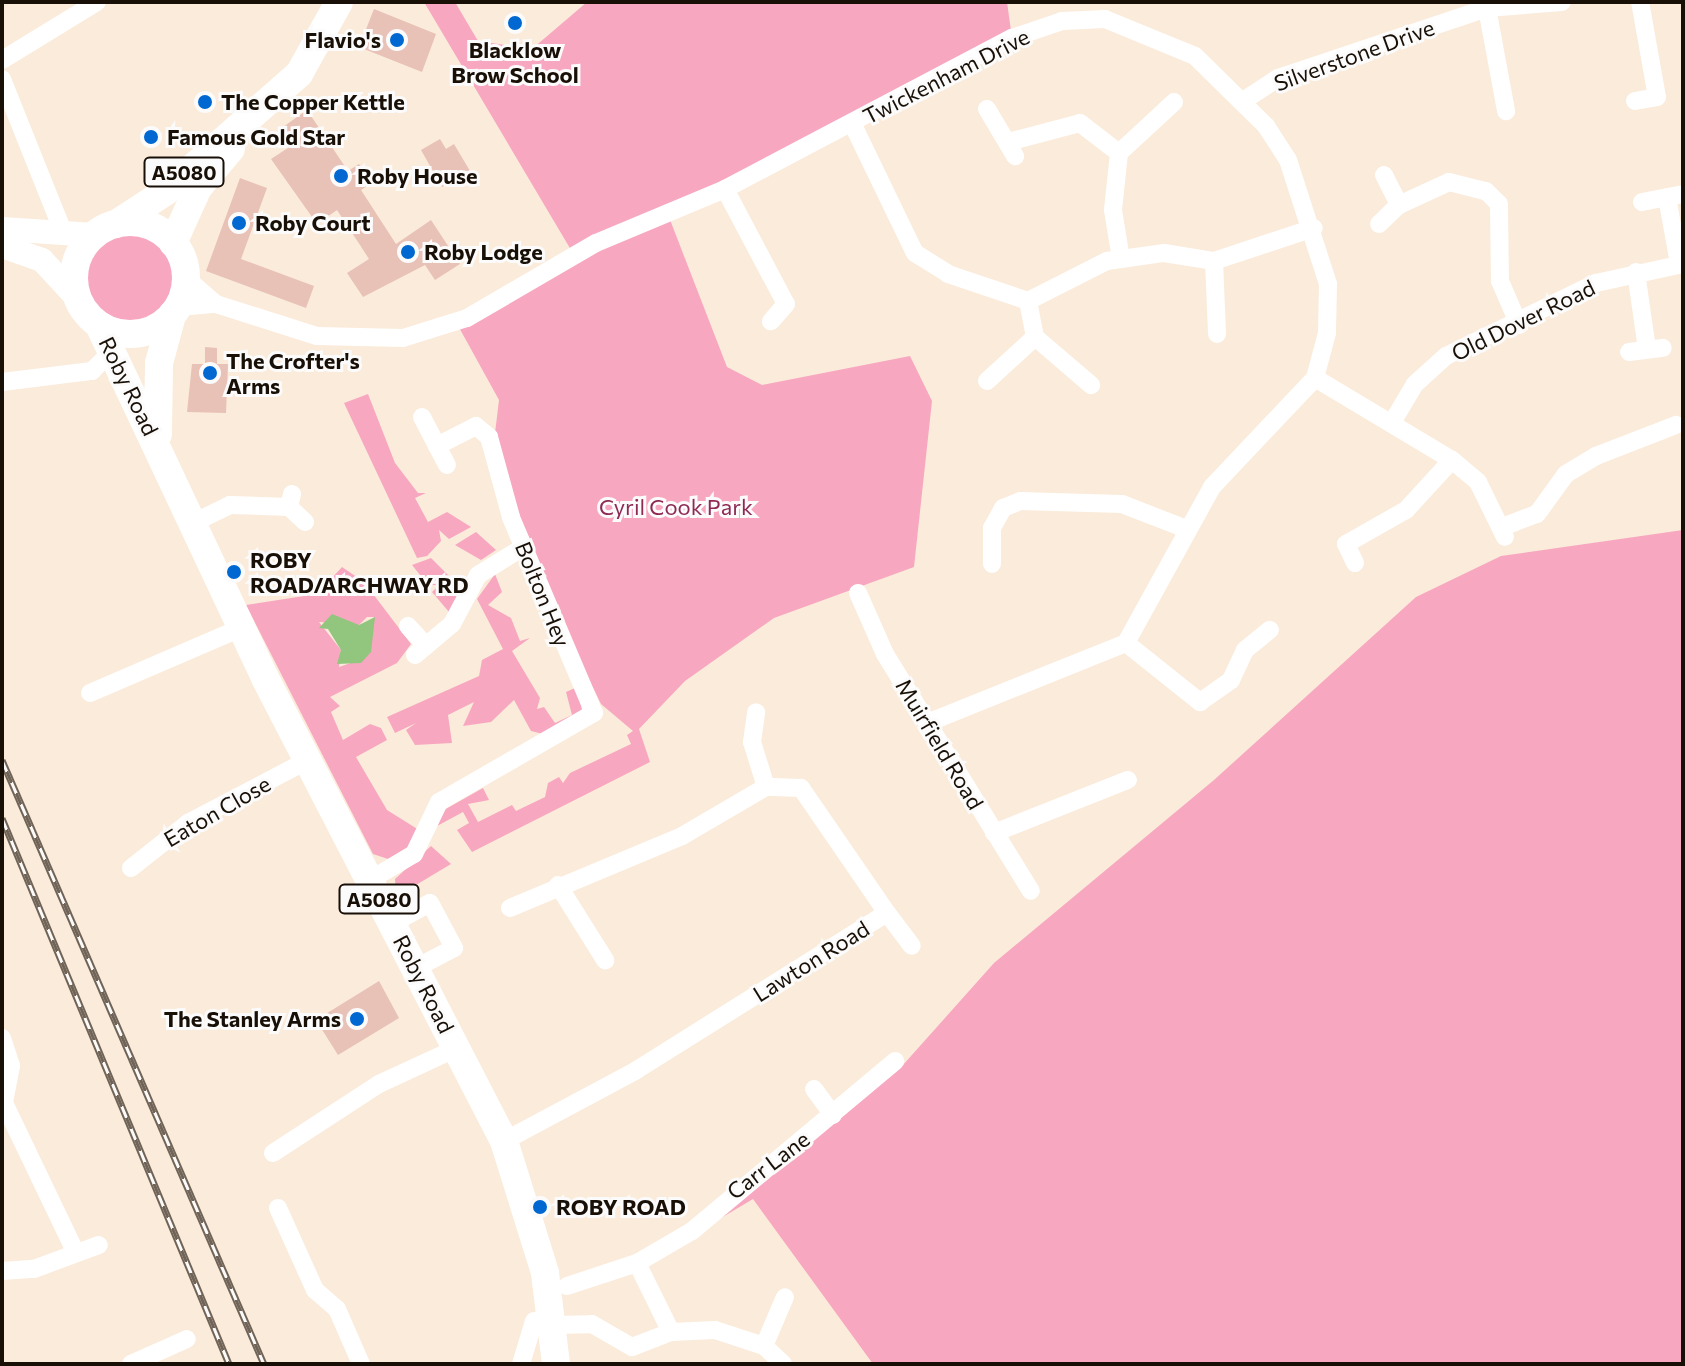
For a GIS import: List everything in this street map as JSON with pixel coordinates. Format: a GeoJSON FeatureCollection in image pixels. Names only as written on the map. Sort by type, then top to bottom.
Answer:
{"type":"FeatureCollection","features":[{"type":"Feature","properties":{"kind":"main road","name":"A5080"},"geometry":{"type":"LineString","coordinates":[[173,243],[198,188],[251,119],[315,53],[339,2]]}},
{"type":"Feature","properties":{"kind":"main road","name":"A5080"},"geometry":{"type":"LineString","coordinates":[[107,336],[78,299],[75,265],[105,229],[251,119]]}},
{"type":"Feature","properties":{"kind":"main road"},"geometry":{"type":"LineString","coordinates":[[2,229],[53,233],[148,225],[173,243],[186,278]]}},
{"type":"Feature","properties":{"kind":"main road"},"geometry":{"type":"LineString","coordinates":[[2,246],[42,260],[78,299]]}},
{"type":"Feature","properties":{"kind":"main road","name":"A5080"},"geometry":{"type":"LineString","coordinates":[[175,311],[186,278]]}},
{"type":"Feature","properties":{"kind":"main road"},"geometry":{"type":"LineString","coordinates":[[107,336],[145,332],[175,311]]}},
{"type":"Feature","properties":{"kind":"main road","name":"Roby Road"},"geometry":{"type":"LineString","coordinates":[[159,447],[159,363],[175,311]]}},
{"type":"Feature","properties":{"kind":"main road","name":"Roby Road"},"geometry":{"type":"LineString","coordinates":[[107,336],[241,628],[504,1141],[535,1231],[543,1323],[556,1364]]}},
{"type":"Feature","properties":{"kind":"street"},"geometry":{"type":"LineString","coordinates":[[2,60],[97,2]]}},
{"type":"Feature","properties":{"kind":"street","name":"Silverstone Drive"},"geometry":{"type":"LineString","coordinates":[[1243,101],[1278,78],[1487,8],[1562,2]]}},
{"type":"Feature","properties":{"kind":"street"},"geometry":{"type":"LineString","coordinates":[[1635,101],[1657,97],[1640,2]]}},
{"type":"Feature","properties":{"kind":"street"},"geometry":{"type":"LineString","coordinates":[[1487,8],[1506,111]]}},
{"type":"Feature","properties":{"kind":"street","name":"Twickenham Drive"},"geometry":{"type":"LineString","coordinates":[[175,311],[216,304],[349,340],[438,330],[596,243],[725,189],[853,125],[1012,38],[1062,21],[1105,19],[1149,33],[1195,56],[1243,101],[1288,160],[1314,228],[1328,284],[1327,333],[1315,378],[1212,487],[1184,528],[1126,643]]}},
{"type":"Feature","properties":{"kind":"street"},"geometry":{"type":"LineString","coordinates":[[2,79],[52,200],[53,233],[42,260]]}},
{"type":"Feature","properties":{"kind":"street"},"geometry":{"type":"LineString","coordinates":[[1121,259],[1113,210],[1119,153],[1174,102]]}},
{"type":"Feature","properties":{"kind":"street"},"geometry":{"type":"LineString","coordinates":[[987,109],[1014,148],[1080,123],[1119,153]]}},
{"type":"Feature","properties":{"kind":"street"},"geometry":{"type":"LineString","coordinates":[[853,125],[915,253],[948,274],[1028,301],[1121,259],[1164,253],[1214,261],[1314,228]]}},
{"type":"Feature","properties":{"kind":"street"},"geometry":{"type":"LineString","coordinates":[[1384,175],[1399,205]]}},
{"type":"Feature","properties":{"kind":"street"},"geometry":{"type":"LineString","coordinates":[[1379,224],[1399,205],[1449,182],[1470,182],[1499,204],[1500,281],[1519,325]]}},
{"type":"Feature","properties":{"kind":"street"},"geometry":{"type":"LineString","coordinates":[[725,189],[786,304],[771,321]]}},
{"type":"Feature","properties":{"kind":"street"},"geometry":{"type":"LineString","coordinates":[[1642,202],[1675,196],[1681,264]]}},
{"type":"Feature","properties":{"kind":"street"},"geometry":{"type":"LineString","coordinates":[[1214,261],[1217,334]]}},
{"type":"Feature","properties":{"kind":"street","name":"Old Dover Road"},"geometry":{"type":"LineString","coordinates":[[1393,421],[1415,384],[1446,356],[1519,325],[1596,283],[1681,264]]}},
{"type":"Feature","properties":{"kind":"street"},"geometry":{"type":"LineString","coordinates":[[1636,272],[1646,350]]}},
{"type":"Feature","properties":{"kind":"street","name":"Twickenham Drive"},"geometry":{"type":"LineString","coordinates":[[186,278],[216,304]]}},
{"type":"Feature","properties":{"kind":"street"},"geometry":{"type":"LineString","coordinates":[[1028,301],[1035,337],[1091,385]]}},
{"type":"Feature","properties":{"kind":"street"},"geometry":{"type":"LineString","coordinates":[[2,382],[92,371],[107,336]]}},
{"type":"Feature","properties":{"kind":"street"},"geometry":{"type":"LineString","coordinates":[[987,381],[1035,337]]}},
{"type":"Feature","properties":{"kind":"street"},"geometry":{"type":"LineString","coordinates":[[1315,378],[1393,421],[1452,460],[1478,482],[1505,532],[1537,514],[1566,474],[1596,456],[1676,425]]}},
{"type":"Feature","properties":{"kind":"street"},"geometry":{"type":"LineString","coordinates":[[422,417],[447,465]]}},
{"type":"Feature","properties":{"kind":"street","name":"Bolton Hey"},"geometry":{"type":"LineString","coordinates":[[370,880],[414,854],[439,802],[594,713],[525,546],[483,429],[437,446]]}},
{"type":"Feature","properties":{"kind":"street"},"geometry":{"type":"LineString","coordinates":[[1326,545],[1346,544],[1406,510],[1452,460]]}},
{"type":"Feature","properties":{"kind":"street"},"geometry":{"type":"LineString","coordinates":[[193,523],[230,505],[290,500],[305,522]]}},
{"type":"Feature","properties":{"kind":"street"},"geometry":{"type":"LineString","coordinates":[[992,564],[992,528],[1003,508],[1020,501],[1122,504],[1184,528]]}},
{"type":"Feature","properties":{"kind":"street"},"geometry":{"type":"LineString","coordinates":[[1346,544],[1355,563]]}},
{"type":"Feature","properties":{"kind":"street"},"geometry":{"type":"LineString","coordinates":[[408,626],[421,651],[458,616],[478,575],[525,546]]}},
{"type":"Feature","properties":{"kind":"street","name":"Muirfield Road"},"geometry":{"type":"LineString","coordinates":[[858,593],[927,723],[1031,891]]}},
{"type":"Feature","properties":{"kind":"street"},"geometry":{"type":"LineString","coordinates":[[90,693],[241,628]]}},
{"type":"Feature","properties":{"kind":"street"},"geometry":{"type":"LineString","coordinates":[[927,723],[1126,643],[1200,702],[1231,680],[1245,650],[1270,630]]}},
{"type":"Feature","properties":{"kind":"street"},"geometry":{"type":"LineString","coordinates":[[510,908],[558,885],[682,836],[766,787],[752,742],[756,712]]}},
{"type":"Feature","properties":{"kind":"street","name":"Eaton Close"},"geometry":{"type":"LineString","coordinates":[[131,868],[188,823],[308,760]]}},
{"type":"Feature","properties":{"kind":"street"},"geometry":{"type":"LineString","coordinates":[[994,833],[1128,780]]}},
{"type":"Feature","properties":{"kind":"street","name":"Lawton Road"},"geometry":{"type":"LineString","coordinates":[[504,1141],[635,1071],[887,913],[801,788],[766,787]]}},
{"type":"Feature","properties":{"kind":"street"},"geometry":{"type":"LineString","coordinates":[[558,885],[605,960]]}},
{"type":"Feature","properties":{"kind":"street"},"geometry":{"type":"LineString","coordinates":[[393,923],[430,903],[454,948],[416,968]]}},
{"type":"Feature","properties":{"kind":"street"},"geometry":{"type":"LineString","coordinates":[[887,913],[912,946]]}},
{"type":"Feature","properties":{"kind":"street"},"geometry":{"type":"LineString","coordinates":[[2,1038],[11,1066],[3,1103],[76,1253]]}},
{"type":"Feature","properties":{"kind":"street"},"geometry":{"type":"LineString","coordinates":[[273,1153],[379,1084],[457,1048]]}},
{"type":"Feature","properties":{"kind":"street","name":"Carr Lane"},"geometry":{"type":"LineString","coordinates":[[567,1286],[637,1263],[692,1231],[710,1209],[833,1115],[895,1061]]}},
{"type":"Feature","properties":{"kind":"street"},"geometry":{"type":"LineString","coordinates":[[814,1089],[833,1115]]}},
{"type":"Feature","properties":{"kind":"street"},"geometry":{"type":"LineString","coordinates":[[278,1208],[315,1290],[337,1309],[361,1364]]}},
{"type":"Feature","properties":{"kind":"street"},"geometry":{"type":"LineString","coordinates":[[2,1271],[34,1269],[99,1245]]}},
{"type":"Feature","properties":{"kind":"street"},"geometry":{"type":"LineString","coordinates":[[637,1263],[671,1332]]}},
{"type":"Feature","properties":{"kind":"street"},"geometry":{"type":"LineString","coordinates":[[764,1346],[785,1297]]}},
{"type":"Feature","properties":{"kind":"street"},"geometry":{"type":"LineString","coordinates":[[521,1364],[543,1323],[592,1324],[632,1355],[671,1332],[715,1330],[764,1346],[783,1364]]}},
{"type":"Feature","properties":{"kind":"street"},"geometry":{"type":"LineString","coordinates":[[131,1364],[187,1339]]}},
{"type":"Feature","properties":{"kind":"green space","name":"Cyril Cook Park"},"geometry":{"type":"Polygon","coordinates":[[[424,2],[455,2],[478,41],[532,49],[587,2],[1007,2],[1012,38],[667,212],[727,367],[762,385],[910,356],[932,401],[914,567],[774,618],[685,681],[639,729],[650,762],[472,852],[457,830],[469,823],[463,812],[437,826],[444,810],[483,788],[489,800],[468,804],[478,822],[512,805],[516,811],[545,797],[548,783],[559,777],[563,783],[570,773],[631,744],[627,735],[633,731],[601,704],[568,637],[512,498],[495,433],[499,400],[456,322],[574,255],[424,2]]]}},
{"type":"Feature","properties":{"kind":"green space"},"geometry":{"type":"Polygon","coordinates":[[[131,233],[148,236],[163,246],[173,261],[176,278],[173,295],[163,310],[148,320],[131,323],[114,320],[99,310],[89,295],[86,278],[89,261],[99,246],[114,236],[131,233]]]}},
{"type":"Feature","properties":{"kind":"green space"},"geometry":{"type":"Polygon","coordinates":[[[368,394],[395,463],[418,493],[426,493],[415,498],[428,522],[447,512],[471,527],[449,539],[439,530],[441,541],[427,556],[417,558],[344,403],[368,394]]]}},
{"type":"Feature","properties":{"kind":"green space"},"geometry":{"type":"Polygon","coordinates":[[[1683,530],[1683,1364],[873,1364],[753,1199],[716,1221],[903,1065],[994,963],[1214,780],[1416,597],[1501,556],[1683,530]]]}},
{"type":"Feature","properties":{"kind":"green space"},"geometry":{"type":"Polygon","coordinates":[[[476,532],[496,550],[481,560],[455,545],[476,532]]]}},
{"type":"Feature","properties":{"kind":"green space"},"geometry":{"type":"Polygon","coordinates":[[[431,558],[461,588],[449,612],[432,592],[439,585],[428,585],[412,565],[431,558]]]}},
{"type":"Feature","properties":{"kind":"green space"},"geometry":{"type":"Polygon","coordinates":[[[342,567],[364,582],[411,644],[397,663],[330,697],[340,706],[331,712],[343,740],[370,724],[381,728],[387,740],[356,757],[387,810],[419,830],[413,844],[388,859],[373,854],[246,605],[317,594],[342,567]],[[367,617],[359,625],[319,622],[341,650],[339,667],[365,658],[374,617],[367,617]]]}},
{"type":"Feature","properties":{"kind":"green space"},"geometry":{"type":"Polygon","coordinates":[[[495,574],[502,592],[488,605],[511,618],[520,641],[530,638],[512,651],[540,698],[537,709],[544,707],[555,723],[572,715],[566,692],[577,687],[582,710],[543,734],[531,731],[514,700],[491,722],[463,726],[474,702],[448,715],[452,743],[415,745],[406,730],[416,723],[395,733],[387,717],[479,676],[482,660],[503,649],[477,599],[495,574]]]}},
{"type":"Feature","properties":{"kind":"green space"},"geometry":{"type":"Polygon","coordinates":[[[431,846],[451,864],[396,897],[395,879],[431,846]]]}},
{"type":"Feature","properties":{"kind":"shaded area"},"geometry":{"type":"Polygon","coordinates":[[[332,614],[359,625],[375,617],[371,652],[361,663],[337,664],[341,650],[328,629],[319,628],[332,614]]]}},
{"type":"Feature","properties":{"kind":"building","name":"Flavio's"},"geometry":{"type":"Polygon","coordinates":[[[374,9],[436,34],[422,72],[359,47],[374,9]]]}},
{"type":"Feature","properties":{"kind":"building"},"geometry":{"type":"Polygon","coordinates":[[[307,110],[348,171],[359,164],[372,183],[361,190],[396,244],[431,220],[460,264],[435,280],[425,265],[363,297],[347,273],[369,259],[337,210],[317,224],[271,159],[294,144],[283,127],[307,110]]]}},
{"type":"Feature","properties":{"kind":"building"},"geometry":{"type":"Polygon","coordinates":[[[440,139],[446,149],[454,144],[470,171],[442,187],[421,150],[440,139]]]}},
{"type":"Feature","properties":{"kind":"building","name":"Roby Court"},"geometry":{"type":"Polygon","coordinates":[[[240,178],[267,188],[241,259],[314,286],[306,308],[206,271],[240,178]]]}},
{"type":"Feature","properties":{"kind":"building","name":"The Crofter's Arms"},"geometry":{"type":"Polygon","coordinates":[[[205,347],[217,348],[217,364],[228,364],[226,413],[187,412],[192,364],[205,364],[205,347]]]}},
{"type":"Feature","properties":{"kind":"building","name":"The Stanley Arms"},"geometry":{"type":"Polygon","coordinates":[[[379,981],[399,1018],[338,1055],[316,1020],[379,981]]]}},
{"type":"Feature","properties":{"kind":"railway"},"geometry":{"type":"LineString","coordinates":[[2,760],[264,1364]]}},
{"type":"Feature","properties":{"kind":"railway"},"geometry":{"type":"LineString","coordinates":[[2,818],[229,1364]]}},
{"type":"Feature","properties":{"kind":"place","name":"Blacklow Brow School"},"geometry":{"type":"Point","coordinates":[515,23]}},
{"type":"Feature","properties":{"kind":"place","name":"Flavio's"},"geometry":{"type":"Point","coordinates":[397,40]}},
{"type":"Feature","properties":{"kind":"place","name":"The Copper Kettle"},"geometry":{"type":"Point","coordinates":[205,102]}},
{"type":"Feature","properties":{"kind":"place","name":"Famous Gold Star"},"geometry":{"type":"Point","coordinates":[151,137]}},
{"type":"Feature","properties":{"kind":"place","name":"Roby House"},"geometry":{"type":"Point","coordinates":[341,176]}},
{"type":"Feature","properties":{"kind":"place","name":"Roby Court"},"geometry":{"type":"Point","coordinates":[239,223]}},
{"type":"Feature","properties":{"kind":"place","name":"Roby Lodge"},"geometry":{"type":"Point","coordinates":[408,252]}},
{"type":"Feature","properties":{"kind":"place","name":"The Crofter's Arms"},"geometry":{"type":"Point","coordinates":[210,373]}},
{"type":"Feature","properties":{"kind":"place","name":"ROBY ROAD/ARCHWAY RD"},"geometry":{"type":"Point","coordinates":[234,572]}},
{"type":"Feature","properties":{"kind":"place","name":"The Stanley Arms"},"geometry":{"type":"Point","coordinates":[357,1019]}},
{"type":"Feature","properties":{"kind":"place","name":"ROBY ROAD"},"geometry":{"type":"Point","coordinates":[540,1207]}}]}
